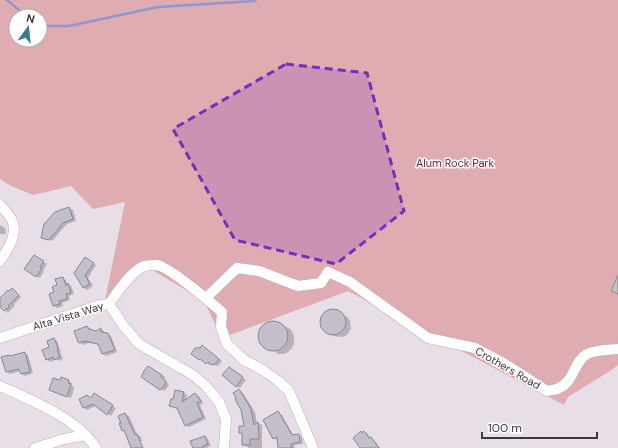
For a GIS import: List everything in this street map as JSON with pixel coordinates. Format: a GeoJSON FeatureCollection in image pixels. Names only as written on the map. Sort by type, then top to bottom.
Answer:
{"type":"FeatureCollection","features":[{"type":"Feature","properties":{"kind":"street"},"geometry":{"type":"LineString","coordinates":[[0,205],[14,223],[14,233],[11,243],[0,262]]}},
{"type":"Feature","properties":{"kind":"street","name":"Alta Vista Way"},"geometry":{"type":"LineString","coordinates":[[0,338],[100,305],[109,304],[133,273],[143,266],[157,265],[170,272],[206,298],[222,312],[220,327],[227,344],[244,360],[263,370],[289,391],[313,448]]}},
{"type":"Feature","properties":{"kind":"street","name":"Crothers Road"},"geometry":{"type":"LineString","coordinates":[[206,298],[237,268],[259,271],[298,286],[321,282],[328,272],[350,282],[428,338],[475,348],[505,364],[547,391],[559,388],[568,382],[580,360],[586,355],[600,351],[618,349]]}},
{"type":"Feature","properties":{"kind":"street"},"geometry":{"type":"LineString","coordinates":[[109,304],[123,325],[139,344],[193,375],[205,385],[219,402],[226,419],[224,448]]}},
{"type":"Feature","properties":{"kind":"street"},"geometry":{"type":"LineString","coordinates":[[0,386],[49,408],[76,426],[86,435],[96,448]]}},
{"type":"Feature","properties":{"kind":"street"},"geometry":{"type":"LineString","coordinates":[[35,448],[64,439],[86,435]]}},
{"type":"Feature","properties":{"kind":"highlighted area"},"geometry":{"type":"Polygon","coordinates":[[[286,64],[367,73],[404,211],[336,264],[235,240],[173,129],[286,64]]]}},
{"type":"Feature","properties":{"kind":"green space","name":"Alum Rock Park"},"geometry":{"type":"Polygon","coordinates":[[[0,0],[618,0],[618,365],[568,397],[564,405],[348,291],[222,338],[204,301],[154,271],[144,269],[103,310],[125,202],[93,209],[71,186],[33,195],[11,186],[0,179],[0,0]]]}},
{"type":"Feature","properties":{"kind":"building"},"geometry":{"type":"Polygon","coordinates":[[[69,207],[73,219],[63,223],[49,240],[41,238],[44,224],[55,212],[69,207]]]}},
{"type":"Feature","properties":{"kind":"building"},"geometry":{"type":"Polygon","coordinates":[[[34,255],[44,261],[40,267],[42,268],[36,277],[24,269],[34,255]]]}},
{"type":"Feature","properties":{"kind":"building"},"geometry":{"type":"Polygon","coordinates":[[[85,257],[94,263],[85,275],[90,284],[83,288],[74,273],[85,257]]]}},
{"type":"Feature","properties":{"kind":"building"},"geometry":{"type":"Polygon","coordinates":[[[618,275],[618,294],[611,291],[618,275]]]}},
{"type":"Feature","properties":{"kind":"building"},"geometry":{"type":"Polygon","coordinates":[[[63,277],[66,286],[68,283],[71,293],[66,294],[67,299],[59,301],[60,304],[53,306],[49,294],[54,292],[52,287],[57,285],[55,279],[63,277]]]}},
{"type":"Feature","properties":{"kind":"building"},"geometry":{"type":"Polygon","coordinates":[[[12,288],[19,295],[4,311],[0,307],[0,298],[12,288]]]}},
{"type":"Feature","properties":{"kind":"building"},"geometry":{"type":"Polygon","coordinates":[[[333,309],[342,313],[346,322],[342,331],[333,335],[324,331],[320,322],[324,313],[333,309]]]}},
{"type":"Feature","properties":{"kind":"building"},"geometry":{"type":"Polygon","coordinates":[[[273,321],[284,325],[288,336],[284,347],[273,351],[262,347],[258,336],[262,325],[273,321]]]}},
{"type":"Feature","properties":{"kind":"building"},"geometry":{"type":"Polygon","coordinates":[[[87,326],[89,329],[96,331],[101,328],[101,332],[108,333],[115,350],[102,354],[98,344],[85,341],[79,343],[74,331],[87,326]]]}},
{"type":"Feature","properties":{"kind":"building"},"geometry":{"type":"Polygon","coordinates":[[[54,338],[60,357],[54,360],[53,357],[46,360],[42,350],[49,347],[47,341],[54,338]]]}},
{"type":"Feature","properties":{"kind":"building"},"geometry":{"type":"Polygon","coordinates":[[[202,345],[219,359],[214,365],[208,362],[206,364],[191,354],[195,348],[200,348],[202,345]]]}},
{"type":"Feature","properties":{"kind":"building"},"geometry":{"type":"Polygon","coordinates":[[[25,352],[30,372],[21,374],[19,369],[6,372],[1,357],[25,352]]]}},
{"type":"Feature","properties":{"kind":"building"},"geometry":{"type":"Polygon","coordinates":[[[148,366],[162,375],[161,377],[166,381],[160,390],[141,377],[148,366]]]}},
{"type":"Feature","properties":{"kind":"building"},"geometry":{"type":"Polygon","coordinates":[[[229,367],[243,377],[236,387],[222,375],[229,367]]]}},
{"type":"Feature","properties":{"kind":"building"},"geometry":{"type":"Polygon","coordinates":[[[61,377],[69,380],[68,383],[71,384],[67,397],[49,390],[53,378],[60,380],[61,377]]]}},
{"type":"Feature","properties":{"kind":"building"},"geometry":{"type":"Polygon","coordinates":[[[239,389],[251,409],[254,425],[258,422],[259,439],[250,439],[250,445],[242,445],[242,433],[239,433],[239,426],[244,426],[241,410],[233,393],[239,389]]]}},
{"type":"Feature","properties":{"kind":"building"},"geometry":{"type":"Polygon","coordinates":[[[175,390],[184,392],[182,402],[195,393],[201,401],[197,403],[203,417],[185,426],[177,408],[169,406],[171,399],[173,399],[175,390]]]}},
{"type":"Feature","properties":{"kind":"building"},"geometry":{"type":"Polygon","coordinates":[[[94,393],[113,405],[107,415],[93,404],[83,408],[79,399],[87,395],[91,398],[94,393]]]}},
{"type":"Feature","properties":{"kind":"building"},"geometry":{"type":"Polygon","coordinates":[[[278,411],[292,435],[299,434],[300,442],[291,444],[292,448],[278,448],[277,437],[273,439],[263,420],[278,411]]]}},
{"type":"Feature","properties":{"kind":"building"},"geometry":{"type":"Polygon","coordinates":[[[125,413],[143,448],[131,448],[124,430],[122,431],[118,416],[125,413]]]}},
{"type":"Feature","properties":{"kind":"building"},"geometry":{"type":"Polygon","coordinates":[[[361,431],[362,433],[364,431],[369,438],[371,437],[379,448],[360,448],[353,438],[361,431]]]}},
{"type":"Feature","properties":{"kind":"building"},"geometry":{"type":"Polygon","coordinates":[[[205,436],[208,444],[203,446],[203,448],[193,448],[190,441],[205,436]]]}},
{"type":"Feature","properties":{"kind":"waterway"},"geometry":{"type":"LineString","coordinates":[[7,0],[16,8]]}},
{"type":"Feature","properties":{"kind":"waterway"},"geometry":{"type":"LineString","coordinates":[[48,26],[69,26],[158,7],[256,0]]}}]}
